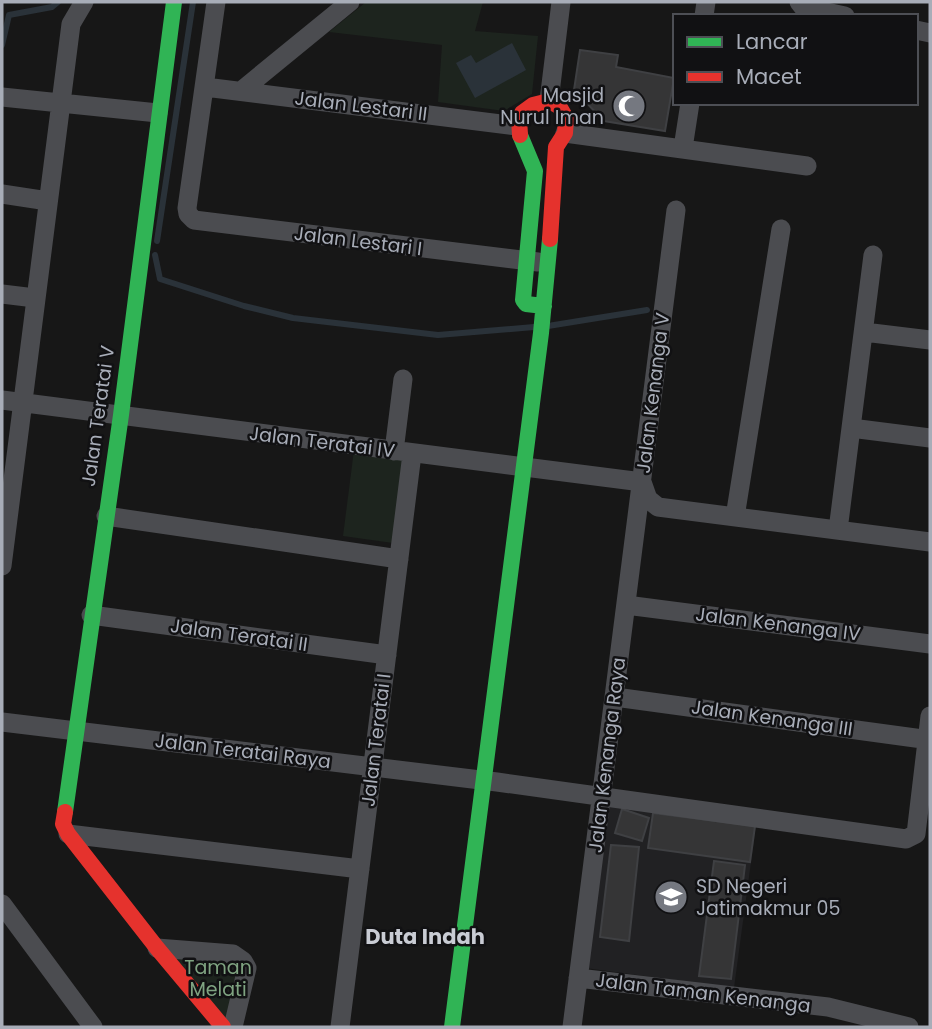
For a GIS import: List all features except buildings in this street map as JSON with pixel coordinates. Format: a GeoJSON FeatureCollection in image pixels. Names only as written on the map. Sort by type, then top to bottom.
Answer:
{"type":"FeatureCollection","features":[{"type":"Feature","properties":{"kind":"street"},"geometry":{"type":"LineString","coordinates":[[2,566],[71,24],[84,2]]}},
{"type":"Feature","properties":{"kind":"street","name":"Jalan Teratai V"},"geometry":{"type":"LineString","coordinates":[[68,834],[63,824],[121,415],[174,2]]}},
{"type":"Feature","properties":{"kind":"street"},"geometry":{"type":"LineString","coordinates":[[205,87],[216,2]]}},
{"type":"Feature","properties":{"kind":"street"},"geometry":{"type":"LineString","coordinates":[[241,92],[350,2]]}},
{"type":"Feature","properties":{"kind":"street"},"geometry":{"type":"LineString","coordinates":[[549,101],[561,2]]}},
{"type":"Feature","properties":{"kind":"street"},"geometry":{"type":"LineString","coordinates":[[799,2],[803,7],[836,14]]}},
{"type":"Feature","properties":{"kind":"street","name":"Jalan Lestari II"},"geometry":{"type":"LineString","coordinates":[[205,87],[517,126]]}},
{"type":"Feature","properties":{"kind":"street","name":"Jalan Lestari I"},"geometry":{"type":"LineString","coordinates":[[205,87],[187,208],[192,218],[198,222],[548,263]]}},
{"type":"Feature","properties":{"kind":"street"},"geometry":{"type":"LineString","coordinates":[[2,97],[158,113]]}},
{"type":"Feature","properties":{"kind":"street"},"geometry":{"type":"LineString","coordinates":[[453,1027],[542,319],[556,147],[565,133],[564,112],[549,101],[530,104],[520,114],[517,126],[521,141],[533,157],[535,171],[523,300],[542,319]]}},
{"type":"Feature","properties":{"kind":"street"},"geometry":{"type":"LineString","coordinates":[[683,148],[690,105]]}},
{"type":"Feature","properties":{"kind":"street"},"geometry":{"type":"LineString","coordinates":[[565,133],[807,166]]}},
{"type":"Feature","properties":{"kind":"street"},"geometry":{"type":"LineString","coordinates":[[555,174],[561,159],[568,151],[593,137]]}},
{"type":"Feature","properties":{"kind":"street"},"geometry":{"type":"LineString","coordinates":[[2,194],[48,201]]}},
{"type":"Feature","properties":{"kind":"street","name":"Jalan Kenanga V"},"geometry":{"type":"LineString","coordinates":[[676,210],[642,482],[648,499],[658,507],[930,542]]}},
{"type":"Feature","properties":{"kind":"street"},"geometry":{"type":"LineString","coordinates":[[735,517],[780,229]]}},
{"type":"Feature","properties":{"kind":"street"},"geometry":{"type":"LineString","coordinates":[[838,530],[873,255]]}},
{"type":"Feature","properties":{"kind":"street"},"geometry":{"type":"LineString","coordinates":[[2,294],[35,298]]}},
{"type":"Feature","properties":{"kind":"street"},"geometry":{"type":"LineString","coordinates":[[864,332],[930,340]]}},
{"type":"Feature","properties":{"kind":"street","name":"Jalan Teratai I"},"geometry":{"type":"LineString","coordinates":[[340,1027],[399,559],[403,379]]}},
{"type":"Feature","properties":{"kind":"street","name":"Jalan Teratai IV"},"geometry":{"type":"LineString","coordinates":[[2,400],[642,482]]}},
{"type":"Feature","properties":{"kind":"street"},"geometry":{"type":"LineString","coordinates":[[851,428],[930,438]]}},
{"type":"Feature","properties":{"kind":"street","name":"Jalan Kenanga Raya"},"geometry":{"type":"LineString","coordinates":[[572,1027],[642,482]]}},
{"type":"Feature","properties":{"kind":"street"},"geometry":{"type":"LineString","coordinates":[[106,516],[399,559]]}},
{"type":"Feature","properties":{"kind":"street","name":"Jalan Kenanga IV"},"geometry":{"type":"LineString","coordinates":[[626,605],[930,644]]}},
{"type":"Feature","properties":{"kind":"street","name":"Jalan Teratai II"},"geometry":{"type":"LineString","coordinates":[[91,615],[387,655]]}},
{"type":"Feature","properties":{"kind":"street","name":"Jalan Kenanga III"},"geometry":{"type":"LineString","coordinates":[[615,696],[929,740]]}},
{"type":"Feature","properties":{"kind":"street"},"geometry":{"type":"LineString","coordinates":[[929,740],[930,716]]}},
{"type":"Feature","properties":{"kind":"street","name":"Jalan Teratai Raya"},"geometry":{"type":"LineString","coordinates":[[2,722],[483,780],[906,839],[916,834],[929,740]]}},
{"type":"Feature","properties":{"kind":"street"},"geometry":{"type":"LineString","coordinates":[[68,834],[360,869]]}},
{"type":"Feature","properties":{"kind":"street"},"geometry":{"type":"LineString","coordinates":[[68,834],[223,1027]]}},
{"type":"Feature","properties":{"kind":"street"},"geometry":{"type":"LineString","coordinates":[[2,904],[93,1027]]}},
{"type":"Feature","properties":{"kind":"street"},"geometry":{"type":"LineString","coordinates":[[157,948],[233,954],[243,961],[247,968],[233,1027]]}},
{"type":"Feature","properties":{"kind":"street","name":"Jalan Taman Kenanga"},"geometry":{"type":"LineString","coordinates":[[578,978],[828,1007],[887,1025],[909,1027]]}},
{"type":"Feature","properties":{"kind":"shaded area"},"geometry":{"type":"Polygon","coordinates":[[[512,43],[526,70],[475,98],[456,63],[471,55],[476,63],[512,43]]]}},
{"type":"Feature","properties":{"kind":"shaded area","name":"SD Negeri Jatimakmur 05"},"geometry":{"type":"Polygon","coordinates":[[[607,805],[756,825],[734,988],[585,968],[607,805]]]}},
{"type":"Feature","properties":{"kind":"green space"},"geometry":{"type":"Polygon","coordinates":[[[366,2],[483,2],[475,31],[538,36],[532,94],[504,111],[438,102],[442,45],[329,32],[366,2]]]}},
{"type":"Feature","properties":{"kind":"green space"},"geometry":{"type":"Polygon","coordinates":[[[354,450],[404,457],[393,543],[343,536],[354,450]]]}},
{"type":"Feature","properties":{"kind":"green space","name":"Taman Melati"},"geometry":{"type":"Polygon","coordinates":[[[169,954],[239,963],[230,1027],[169,954]]]}},
{"type":"Feature","properties":{"kind":"waterway"},"geometry":{"type":"LineString","coordinates":[[2,45],[9,15],[52,7],[58,2]]}},
{"type":"Feature","properties":{"kind":"waterway"},"geometry":{"type":"LineString","coordinates":[[157,241],[193,2]]}},
{"type":"Feature","properties":{"kind":"waterway"},"geometry":{"type":"LineString","coordinates":[[155,255],[160,279],[244,306],[293,318],[438,335],[534,327]]}},
{"type":"Feature","properties":{"kind":"waterway"},"geometry":{"type":"LineString","coordinates":[[548,326],[647,310]]}},
{"type":"Feature","properties":{"kind":"traffic: fast"},"geometry":{"type":"LineString","coordinates":[[65,812],[121,415],[174,2]]}},
{"type":"Feature","properties":{"kind":"traffic: fast"},"geometry":{"type":"LineString","coordinates":[[520,135],[535,171],[523,300],[526,304],[544,306]]}},
{"type":"Feature","properties":{"kind":"traffic: fast"},"geometry":{"type":"LineString","coordinates":[[452,1027],[541,333],[550,239]]}},
{"type":"Feature","properties":{"kind":"traffic: jam"},"geometry":{"type":"LineString","coordinates":[[520,135],[519,118],[533,105],[549,101],[559,106],[566,118],[565,133],[556,147],[550,239]]}},
{"type":"Feature","properties":{"kind":"traffic: jam"},"geometry":{"type":"LineString","coordinates":[[65,812],[63,824],[68,834],[223,1027]]}},
{"type":"Feature","properties":{"kind":"place","name":"Masjid Nurul Iman"},"geometry":{"type":"Point","coordinates":[629,106]}},
{"type":"Feature","properties":{"kind":"place","name":"SD Negeri Jatimakmur 05"},"geometry":{"type":"Point","coordinates":[671,897]}},
{"type":"Feature","properties":{"kind":"district","name":"Duta Indah"},"geometry":{"type":"Point","coordinates":[425,936]}}]}
